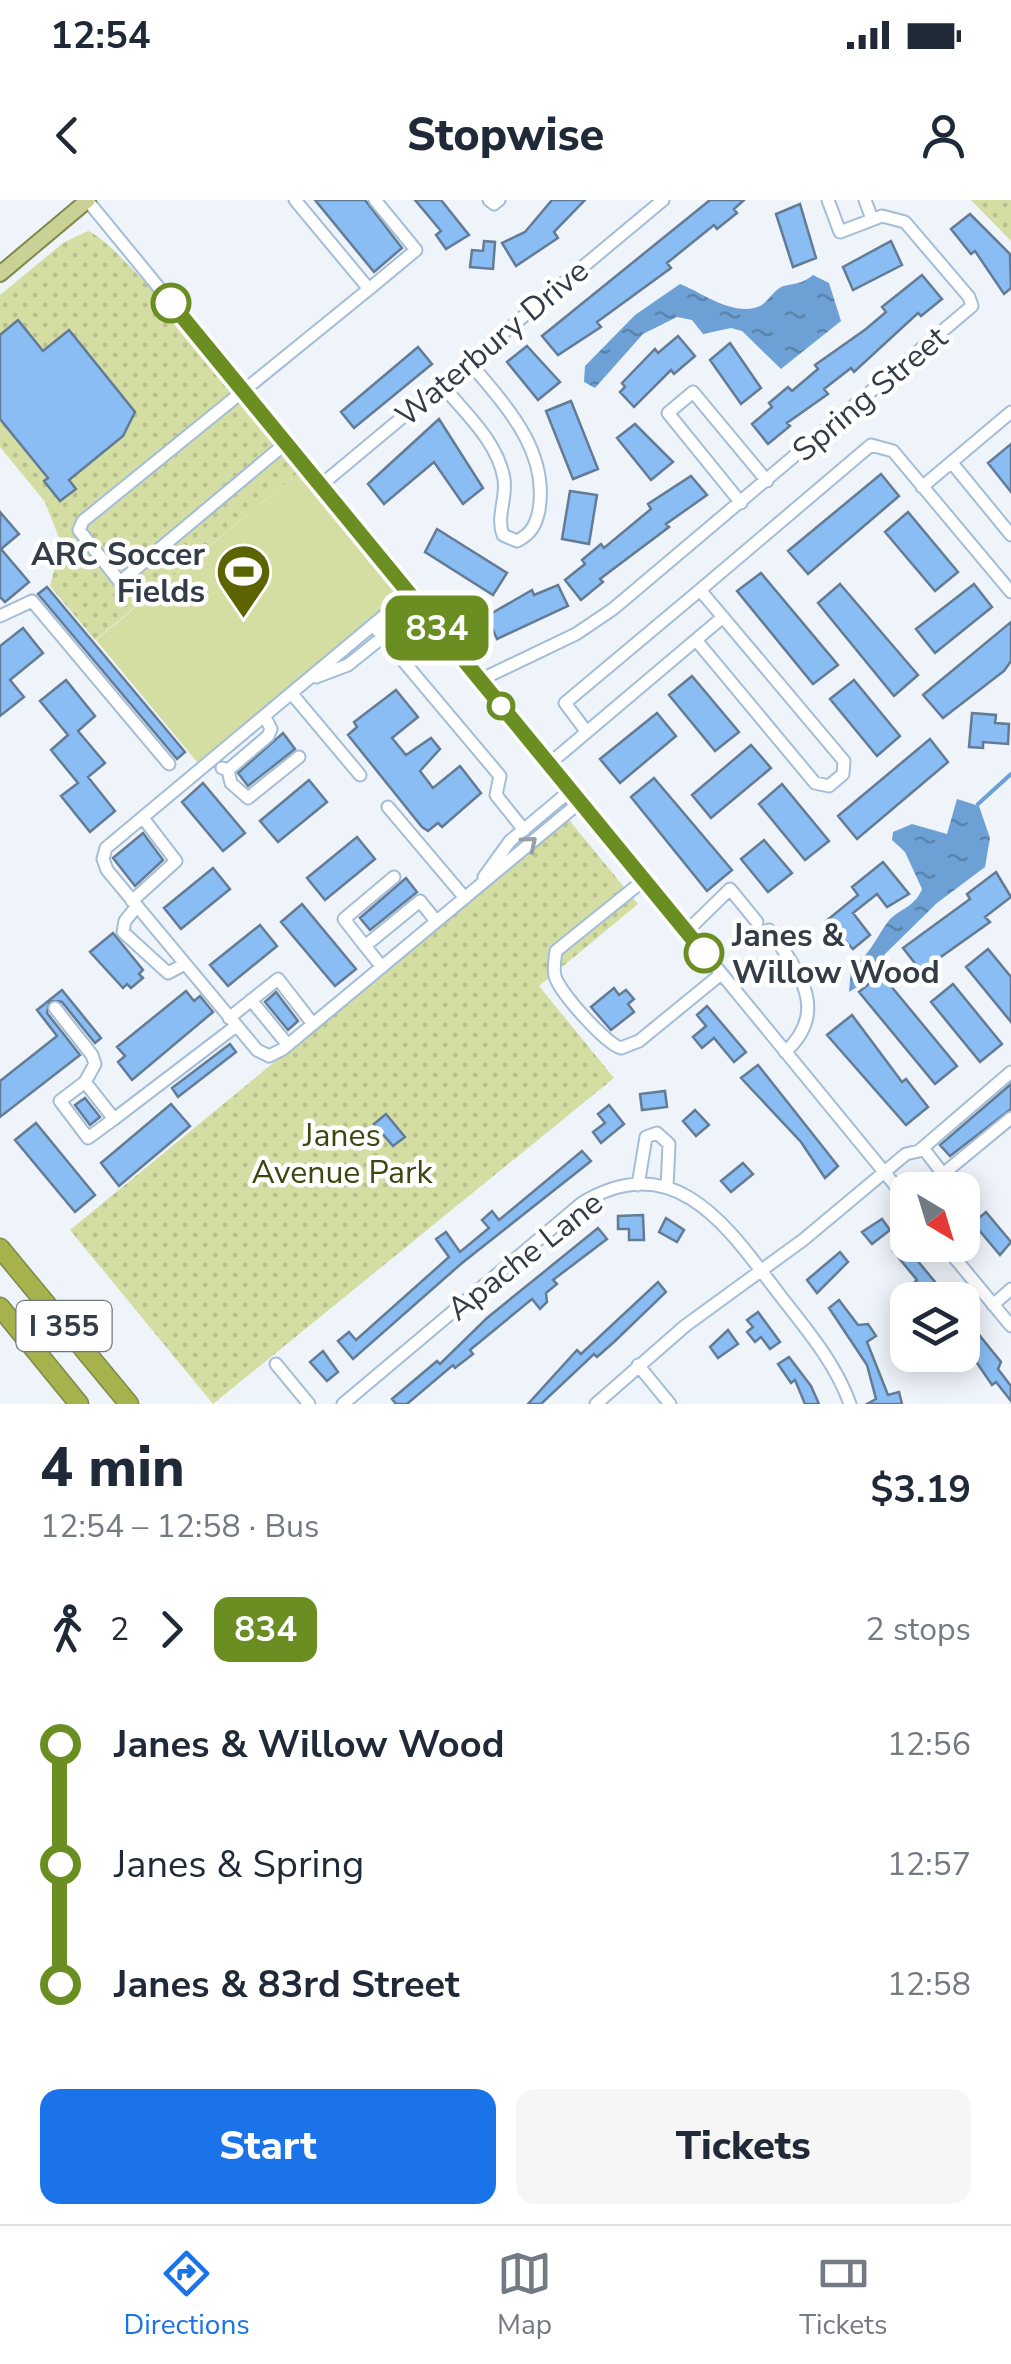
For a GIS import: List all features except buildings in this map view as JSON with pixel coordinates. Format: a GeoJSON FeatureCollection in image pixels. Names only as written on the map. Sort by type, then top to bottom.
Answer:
{"type":"FeatureCollection","features":[{"type":"Feature","properties":{"kind":"highway","name":"I 355"},"geometry":{"type":"LineString","coordinates":[[0,1248],[128,1404]]}},
{"type":"Feature","properties":{"kind":"highway","name":"I 355"},"geometry":{"type":"LineString","coordinates":[[0,1307],[79,1404]]}},
{"type":"Feature","properties":{"kind":"main road"},"geometry":{"type":"LineString","coordinates":[[0,274],[88,200]]}},
{"type":"Feature","properties":{"kind":"street"},"geometry":{"type":"LineString","coordinates":[[88,200],[890,1179]]}},
{"type":"Feature","properties":{"kind":"street"},"geometry":{"type":"LineString","coordinates":[[296,200],[369,289]]}},
{"type":"Feature","properties":{"kind":"street"},"geometry":{"type":"LineString","coordinates":[[286,443],[120,582],[79,530],[82,521],[416,250],[375,200]]}},
{"type":"Feature","properties":{"kind":"street"},"geometry":{"type":"LineString","coordinates":[[490,200],[494,204],[499,200]]}},
{"type":"Feature","properties":{"kind":"street","name":"Waterbury Drive"},"geometry":{"type":"LineString","coordinates":[[320,485],[663,200]]}},
{"type":"Feature","properties":{"kind":"street"},"geometry":{"type":"LineString","coordinates":[[828,200],[840,232],[872,219],[865,200]]}},
{"type":"Feature","properties":{"kind":"street","name":"Spring Street"},"geometry":{"type":"LineString","coordinates":[[480,680],[597,621],[972,306],[969,297],[905,222],[894,217],[872,219]]}},
{"type":"Feature","properties":{"kind":"street"},"geometry":{"type":"LineString","coordinates":[[442,385],[492,446],[500,464],[505,482],[500,528],[508,539],[526,536],[534,528],[540,500],[538,472],[521,426],[470,362]]}},
{"type":"Feature","properties":{"kind":"street","name":"Spring Street"},"geometry":{"type":"LineString","coordinates":[[741,502],[668,413],[694,392],[767,481]]}},
{"type":"Feature","properties":{"kind":"street"},"geometry":{"type":"LineString","coordinates":[[922,487],[1011,412]]}},
{"type":"Feature","properties":{"kind":"street"},"geometry":{"type":"LineString","coordinates":[[586,731],[564,703],[871,445],[884,445],[892,452],[1011,592]]}},
{"type":"Feature","properties":{"kind":"street"},"geometry":{"type":"LineString","coordinates":[[952,463],[1011,534]]}},
{"type":"Feature","properties":{"kind":"street"},"geometry":{"type":"LineString","coordinates":[[696,640],[810,778],[820,786],[829,786],[845,771],[844,761],[700,590]]}},
{"type":"Feature","properties":{"kind":"street"},"geometry":{"type":"LineString","coordinates":[[410,594],[103,854],[106,870],[232,1022],[262,1054],[269,1056],[314,1024],[580,802]]}},
{"type":"Feature","properties":{"kind":"street"},"geometry":{"type":"LineString","coordinates":[[0,616],[32,600],[170,764]]}},
{"type":"Feature","properties":{"kind":"street"},"geometry":{"type":"LineString","coordinates":[[308,681],[341,670],[420,607]]}},
{"type":"Feature","properties":{"kind":"street"},"geometry":{"type":"LineString","coordinates":[[549,764],[723,617]]}},
{"type":"Feature","properties":{"kind":"street"},"geometry":{"type":"LineString","coordinates":[[373,625],[500,776],[496,795],[524,830]]}},
{"type":"Feature","properties":{"kind":"street"},"geometry":{"type":"LineString","coordinates":[[292,694],[360,775]]}},
{"type":"Feature","properties":{"kind":"street"},"geometry":{"type":"LineString","coordinates":[[228,770],[268,736],[271,729],[265,717]]}},
{"type":"Feature","properties":{"kind":"street"},"geometry":{"type":"LineString","coordinates":[[214,759],[228,770],[230,783],[248,798],[299,756]]}},
{"type":"Feature","properties":{"kind":"street"},"geometry":{"type":"LineString","coordinates":[[480,885],[493,860],[571,790]]}},
{"type":"Feature","properties":{"kind":"street"},"geometry":{"type":"LineString","coordinates":[[388,806],[465,898]]}},
{"type":"Feature","properties":{"kind":"street"},"geometry":{"type":"LineString","coordinates":[[143,818],[176,861],[135,904],[125,921],[124,932],[168,972],[184,964]]}},
{"type":"Feature","properties":{"kind":"street"},"geometry":{"type":"LineString","coordinates":[[382,966],[344,919],[394,877]]}},
{"type":"Feature","properties":{"kind":"street"},"geometry":{"type":"LineString","coordinates":[[644,880],[556,952],[554,973],[560,986],[608,1042],[621,1048],[640,1041],[721,974]]}},
{"type":"Feature","properties":{"kind":"street"},"geometry":{"type":"LineString","coordinates":[[686,932],[730,889],[757,922]]}},
{"type":"Feature","properties":{"kind":"street"},"geometry":{"type":"LineString","coordinates":[[366,946],[420,901],[436,922]]}},
{"type":"Feature","properties":{"kind":"street"},"geometry":{"type":"LineString","coordinates":[[769,930],[795,968],[809,1010],[806,1030],[785,1052]]}},
{"type":"Feature","properties":{"kind":"street"},"geometry":{"type":"LineString","coordinates":[[55,1008],[95,1064],[84,1082],[60,1101],[88,1138],[232,1022],[251,1000],[278,979],[314,1024]]}},
{"type":"Feature","properties":{"kind":"street"},"geometry":{"type":"LineString","coordinates":[[251,1000],[288,1045]]}},
{"type":"Feature","properties":{"kind":"street"},"geometry":{"type":"LineString","coordinates":[[596,1404],[638,1366],[906,1154],[923,1148],[1011,1072]]}},
{"type":"Feature","properties":{"kind":"street"},"geometry":{"type":"LineString","coordinates":[[84,1082],[114,1119]]}},
{"type":"Feature","properties":{"kind":"street"},"geometry":{"type":"LineString","coordinates":[[946,1172],[1011,1118]]}},
{"type":"Feature","properties":{"kind":"street"},"geometry":{"type":"LineString","coordinates":[[638,1185],[641,1149],[646,1137],[658,1133],[669,1144],[667,1188]]}},
{"type":"Feature","properties":{"kind":"street"},"geometry":{"type":"LineString","coordinates":[[923,1148],[942,1172]]}},
{"type":"Feature","properties":{"kind":"street","name":"Apache Lane"},"geometry":{"type":"LineString","coordinates":[[343,1404],[582,1202],[617,1187],[638,1185],[667,1188],[714,1213],[825,1354],[850,1404]]}},
{"type":"Feature","properties":{"kind":"street"},"geometry":{"type":"LineString","coordinates":[[958,1262],[1011,1326]]}},
{"type":"Feature","properties":{"kind":"street"},"geometry":{"type":"LineString","coordinates":[[993,1305],[1011,1289]]}},
{"type":"Feature","properties":{"kind":"street"},"geometry":{"type":"LineString","coordinates":[[276,1364],[310,1404]]}},
{"type":"Feature","properties":{"kind":"street"},"geometry":{"type":"LineString","coordinates":[[638,1366],[670,1404]]}},
{"type":"Feature","properties":{"kind":"green space"},"geometry":{"type":"Polygon","coordinates":[[[971,200],[1011,200],[1011,241],[971,200]]]}},
{"type":"Feature","properties":{"kind":"green space"},"geometry":{"type":"Polygon","coordinates":[[[88,231],[107,244],[162,302],[299,472],[95,640],[50,586],[61,543],[45,502],[0,447],[0,295],[63,243],[88,231]]]}},
{"type":"Feature","properties":{"kind":"green space","name":"ARC Soccer Fields"},"geometry":{"type":"Polygon","coordinates":[[[299,472],[396,590],[394,603],[197,762],[96,640],[299,472]]]}},
{"type":"Feature","properties":{"kind":"green space","name":"Janes Avenue Park"},"geometry":{"type":"Polygon","coordinates":[[[569,820],[638,904],[539,986],[614,1078],[213,1404],[70,1230],[569,820]]]}},
{"type":"Feature","properties":{"kind":"water"},"geometry":{"type":"Polygon","coordinates":[[[813,275],[829,283],[841,321],[781,369],[742,331],[731,328],[703,334],[692,320],[677,317],[643,334],[595,388],[584,382],[585,366],[635,315],[680,284],[729,306],[750,309],[763,304],[781,287],[813,275]]]}},
{"type":"Feature","properties":{"kind":"water"},"geometry":{"type":"Polygon","coordinates":[[[957,799],[979,806],[990,838],[985,867],[937,903],[885,954],[882,962],[888,973],[878,974],[849,992],[851,969],[891,918],[915,900],[922,889],[905,852],[892,840],[893,832],[912,824],[947,834],[957,799]]]}},
{"type":"Feature","properties":{"kind":"waterway"},"geometry":{"type":"LineString","coordinates":[[978,804],[1011,774]]}},
{"type":"Feature","properties":{"kind":"bus line","name":"834"},"geometry":{"type":"LineString","coordinates":[[171,303],[704,953]]}},
{"type":"Feature","properties":{"kind":"place","name":"ARC Soccer Fields"},"geometry":{"type":"Point","coordinates":[244,621]}},
{"type":"Feature","properties":{"kind":"place","name":"Janes & Willow Wood"},"geometry":{"type":"Point","coordinates":[704,953]}}]}
